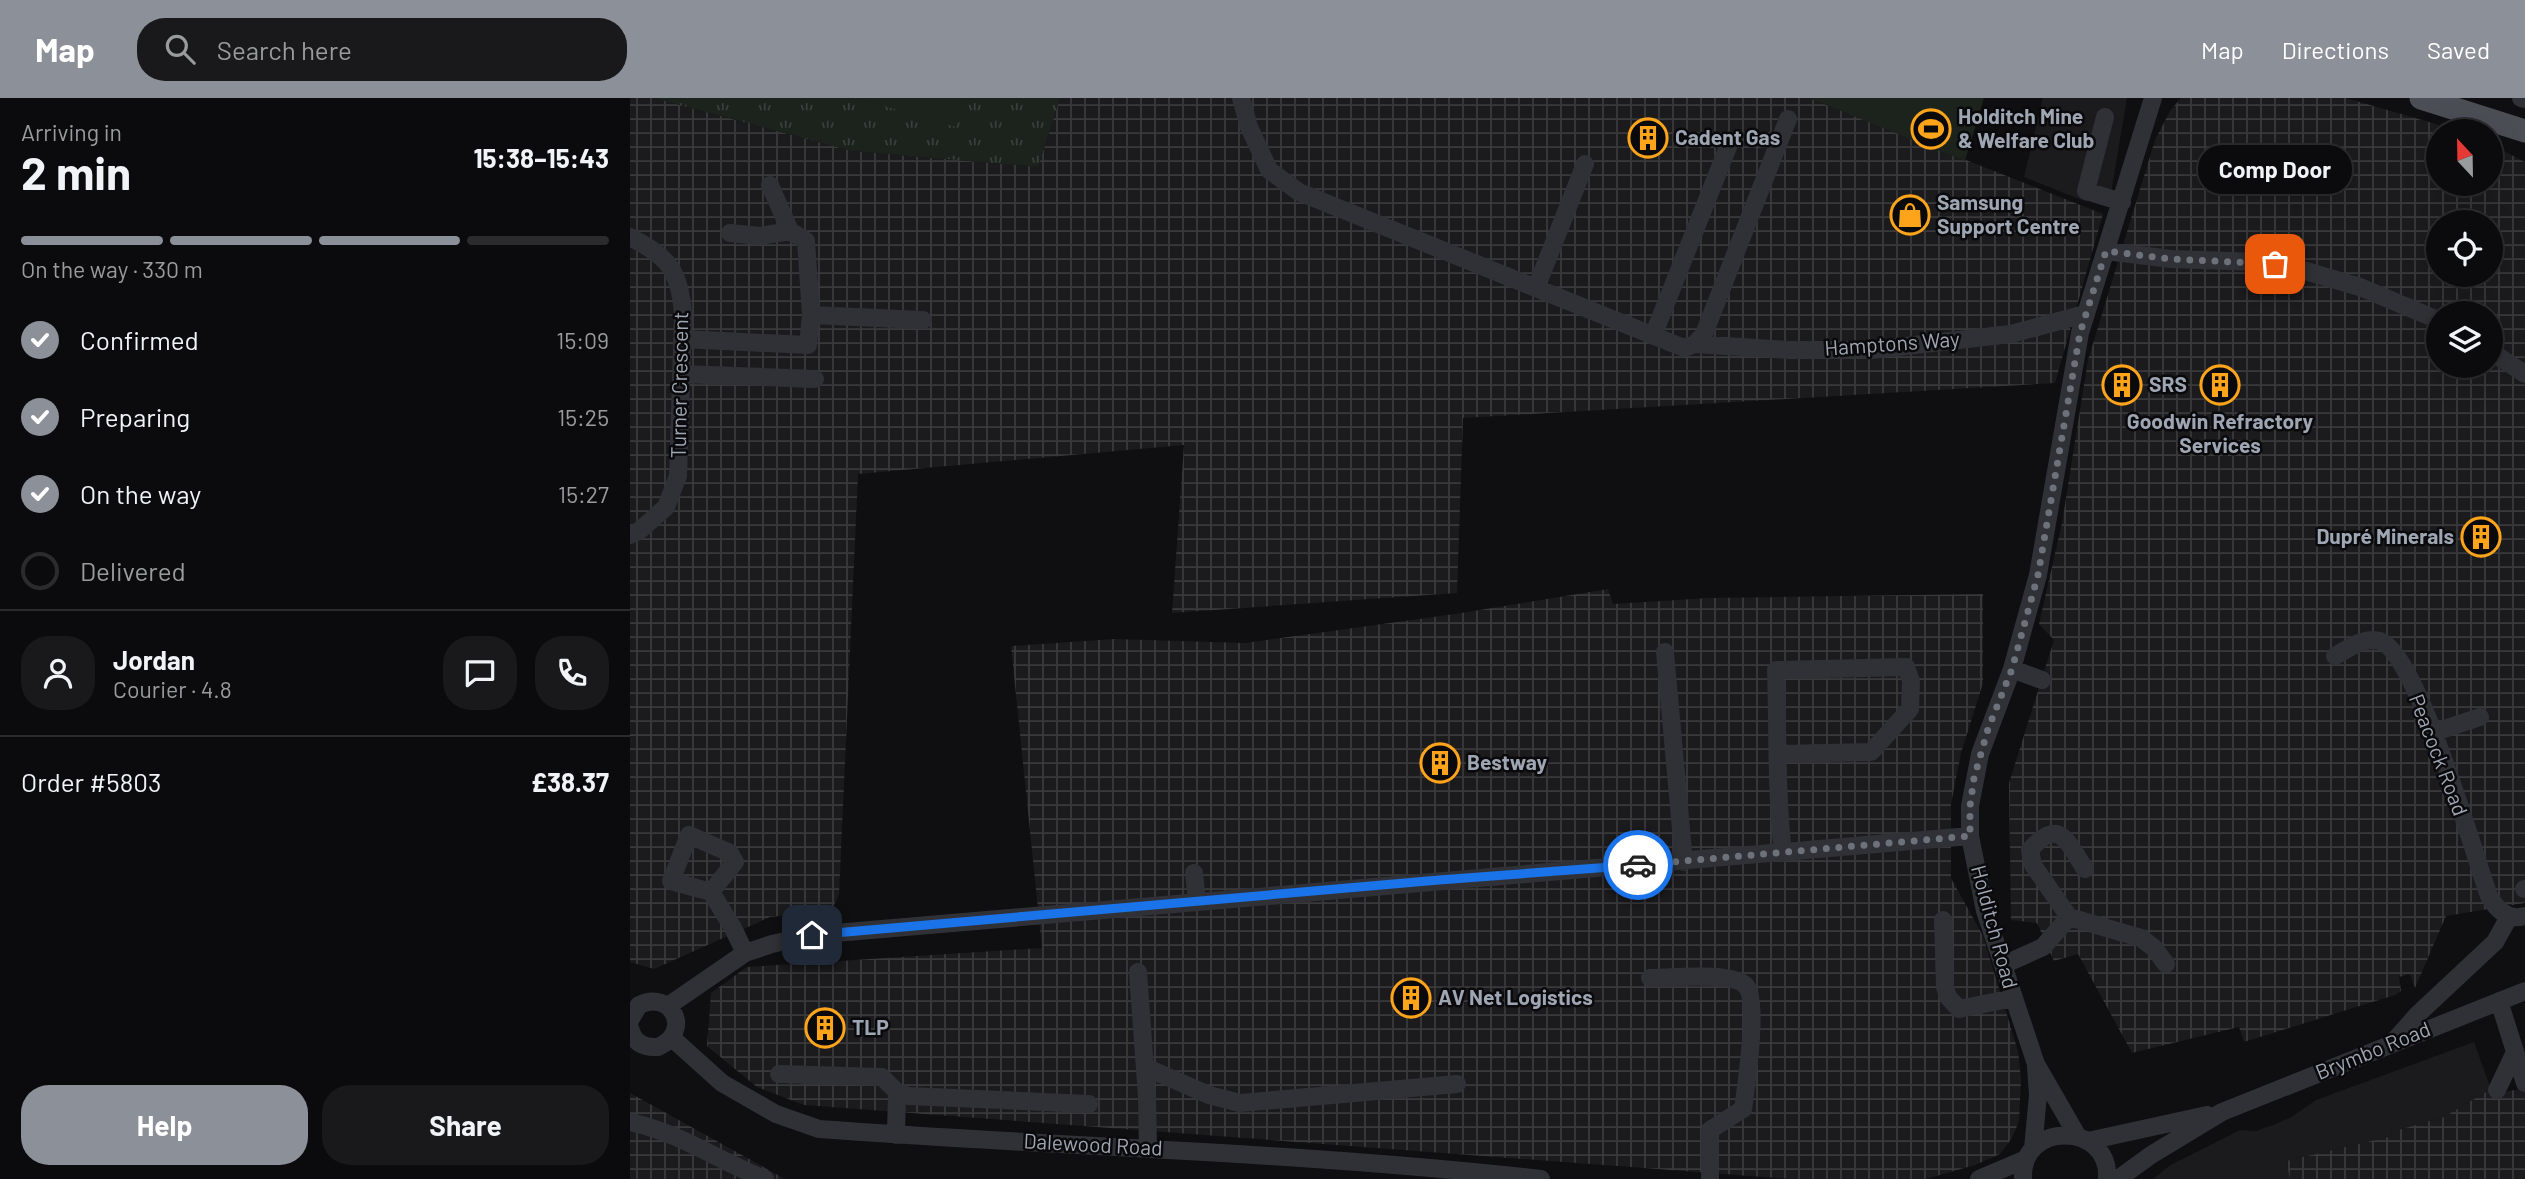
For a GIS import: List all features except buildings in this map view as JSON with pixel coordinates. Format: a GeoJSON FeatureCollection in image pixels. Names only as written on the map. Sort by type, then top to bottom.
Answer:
{"type":"FeatureCollection","features":[{"type":"Feature","properties":{"kind":"main road"},"geometry":{"type":"LineString","coordinates":[[2435,100],[2525,131]]}},
{"type":"Feature","properties":{"kind":"street","name":"Hamptons Way"},"geometry":{"type":"LineString","coordinates":[[1241,98],[1249,127],[1269,170],[1298,192],[1684,348],[1695,344],[1788,350],[1871,351],[2011,334],[2085,314]]}},
{"type":"Feature","properties":{"kind":"street","name":"Holditch Road"},"geometry":{"type":"LineString","coordinates":[[2107,1179],[2100,1153],[2083,1139],[2036,1064],[1985,911],[1970,836],[1970,806],[1980,754],[2012,669],[2038,575],[2080,333],[2153,98]]}},
{"type":"Feature","properties":{"kind":"street"},"geometry":{"type":"LineString","coordinates":[[2105,117],[2087,191],[2122,202]]}},
{"type":"Feature","properties":{"kind":"street"},"geometry":{"type":"LineString","coordinates":[[1695,344],[1704,334],[1788,119]]}},
{"type":"Feature","properties":{"kind":"street"},"geometry":{"type":"LineString","coordinates":[[1653,335],[1730,142]]}},
{"type":"Feature","properties":{"kind":"street"},"geometry":{"type":"LineString","coordinates":[[1536,288],[1585,164]]}},
{"type":"Feature","properties":{"kind":"street"},"geometry":{"type":"LineString","coordinates":[[682,339],[808,345],[811,315],[806,241],[790,231],[770,185]]}},
{"type":"Feature","properties":{"kind":"street"},"geometry":{"type":"LineString","coordinates":[[730,233],[760,236],[790,231]]}},
{"type":"Feature","properties":{"kind":"street","name":"Turner Crescent"},"geometry":{"type":"LineString","coordinates":[[630,237],[656,250],[677,280],[681,297],[682,339],[678,476],[666,507],[639,531],[630,535]]}},
{"type":"Feature","properties":{"kind":"street"},"geometry":{"type":"LineString","coordinates":[[2106,251],[2171,259],[2261,262],[2289,266],[2360,287],[2426,315]]}},
{"type":"Feature","properties":{"kind":"street"},"geometry":{"type":"LineString","coordinates":[[811,315],[923,320]]}},
{"type":"Feature","properties":{"kind":"street"},"geometry":{"type":"LineString","coordinates":[[2503,360],[2525,374]]}},
{"type":"Feature","properties":{"kind":"street"},"geometry":{"type":"LineString","coordinates":[[682,373],[815,380]]}},
{"type":"Feature","properties":{"kind":"street","name":"Peacock Road"},"geometry":{"type":"LineString","coordinates":[[2335,656],[2370,639],[2382,641],[2391,650],[2435,732],[2489,896],[2494,905],[2517,916]]}},
{"type":"Feature","properties":{"kind":"street"},"geometry":{"type":"LineString","coordinates":[[1665,652],[1684,862]]}},
{"type":"Feature","properties":{"kind":"street"},"geometry":{"type":"LineString","coordinates":[[1779,754],[1871,752],[1910,709],[1911,681],[1906,667],[1776,670],[1779,754],[1783,853]]}},
{"type":"Feature","properties":{"kind":"street"},"geometry":{"type":"LineString","coordinates":[[2012,669],[2042,680]]}},
{"type":"Feature","properties":{"kind":"street"},"geometry":{"type":"LineString","coordinates":[[2435,732],[2480,717]]}},
{"type":"Feature","properties":{"kind":"street"},"geometry":{"type":"LineString","coordinates":[[2085,869],[2064,837],[2057,833],[2050,834],[2030,850],[2033,865],[2069,917],[2141,938],[2154,948],[2166,964]]}},
{"type":"Feature","properties":{"kind":"street"},"geometry":{"type":"LineString","coordinates":[[668,1006],[745,953],[812,935],[1970,836]]}},
{"type":"Feature","properties":{"kind":"street"},"geometry":{"type":"LineString","coordinates":[[1194,873],[1197,901]]}},
{"type":"Feature","properties":{"kind":"street"},"geometry":{"type":"LineString","coordinates":[[711,892],[745,953]]}},
{"type":"Feature","properties":{"kind":"street"},"geometry":{"type":"LineString","coordinates":[[2393,1043],[2418,1014],[2495,942],[2517,916]]}},
{"type":"Feature","properties":{"kind":"street"},"geometry":{"type":"LineString","coordinates":[[2003,965],[2043,947],[2069,917]]}},
{"type":"Feature","properties":{"kind":"street"},"geometry":{"type":"LineString","coordinates":[[1943,920],[1945,987],[1948,997],[1959,1009],[2013,998]]}},
{"type":"Feature","properties":{"kind":"street"},"geometry":{"type":"LineString","coordinates":[[1138,972],[1148,1149]]}},
{"type":"Feature","properties":{"kind":"street"},"geometry":{"type":"LineString","coordinates":[[1650,978],[1715,977],[1734,980],[1745,985],[1750,994],[1752,1012],[1743,1109],[1710,1130],[1710,1179]]}},
{"type":"Feature","properties":{"kind":"street","name":"Brymbo Road"},"geometry":{"type":"LineString","coordinates":[[2118,1179],[2151,1154],[2222,1112],[2525,991]]}},
{"type":"Feature","properties":{"kind":"street"},"geometry":{"type":"LineString","coordinates":[[654,1001],[668,1006],[675,1017],[676,1025],[672,1038],[658,1047],[649,1048],[637,1042],[631,1016],[646,1002],[654,1001]]}},
{"type":"Feature","properties":{"kind":"street"},"geometry":{"type":"LineString","coordinates":[[2499,1001],[2525,1083]]}},
{"type":"Feature","properties":{"kind":"street","name":"Dalewood Road"},"geometry":{"type":"LineString","coordinates":[[672,1038],[722,1083],[776,1114],[819,1129],[1148,1149],[1541,1179]]}},
{"type":"Feature","properties":{"kind":"street"},"geometry":{"type":"LineString","coordinates":[[2497,1090],[2515,1052]]}},
{"type":"Feature","properties":{"kind":"street","name":"Holditch Road"},"geometry":{"type":"LineString","coordinates":[[2022,1179],[2029,1154],[2038,1095],[2036,1064]]}},
{"type":"Feature","properties":{"kind":"street"},"geometry":{"type":"LineString","coordinates":[[1145,1067],[1209,1095],[1240,1103],[1457,1084]]}},
{"type":"Feature","properties":{"kind":"street"},"geometry":{"type":"LineString","coordinates":[[779,1074],[882,1077],[897,1092],[908,1096],[1089,1104]]}},
{"type":"Feature","properties":{"kind":"street"},"geometry":{"type":"LineString","coordinates":[[896,1135],[897,1092]]}},
{"type":"Feature","properties":{"kind":"street","name":"Brymbo Road"},"geometry":{"type":"LineString","coordinates":[[2029,1154],[2051,1137],[2067,1134],[2083,1139],[2222,1112]]}},
{"type":"Feature","properties":{"kind":"street"},"geometry":{"type":"LineString","coordinates":[[630,1122],[650,1126],[677,1137],[765,1179]]}},
{"type":"Feature","properties":{"kind":"street"},"geometry":{"type":"LineString","coordinates":[[1979,1179],[2029,1154]]}},
{"type":"Feature","properties":{"kind":"shaded area"},"geometry":{"type":"Polygon","coordinates":[[[630,98],[654,98],[852,151],[1038,167],[1060,98],[1809,98],[2103,214],[2055,383],[1463,418],[1457,593],[1172,613],[1184,445],[858,474],[839,895],[831,911],[770,917],[654,969],[630,962],[630,98]]]}},
{"type":"Feature","properties":{"kind":"shaded area"},"geometry":{"type":"Polygon","coordinates":[[[2043,98],[2127,98],[2111,193],[2089,196],[2087,202],[2024,177],[2043,98]]]}},
{"type":"Feature","properties":{"kind":"shaded area"},"geometry":{"type":"Polygon","coordinates":[[[2181,98],[2346,98],[2426,121],[2426,196],[2503,196],[2503,151],[2525,162],[2525,903],[2446,916],[2415,988],[2410,974],[2399,977],[2401,991],[2395,995],[2244,1042],[2239,1027],[2132,1053],[2078,954],[2054,961],[2037,923],[2011,920],[2009,783],[2054,640],[2039,624],[2062,523],[2088,360],[2155,140],[2170,111],[2181,98]]]}},
{"type":"Feature","properties":{"kind":"shaded area"},"geometry":{"type":"Polygon","coordinates":[[[1608,589],[1613,604],[1709,598],[1983,594],[1983,683],[1961,753],[1951,804],[1951,878],[1983,936],[2018,1051],[2021,1079],[2019,1121],[2012,1138],[2000,1154],[1975,1165],[1926,1179],[1791,1179],[804,1105],[757,1087],[707,1046],[711,993],[747,967],[1042,948],[1011,646],[1114,639],[1245,643],[1455,614],[1608,589]]]}},
{"type":"Feature","properties":{"kind":"shaded area"},"geometry":{"type":"Polygon","coordinates":[[[2474,1042],[2491,1089],[2444,1117],[2391,1132],[2392,1136],[2286,1161],[2290,1179],[2153,1179],[2169,1166],[2240,1130],[2256,1131],[2273,1125],[2290,1118],[2316,1100],[2474,1042]]]}},
{"type":"Feature","properties":{"kind":"shaded area"},"geometry":{"type":"Polygon","coordinates":[[[2525,1088],[2525,1179],[2290,1179],[2286,1161],[2392,1136],[2391,1132],[2444,1117],[2491,1089],[2504,1092],[2525,1088]]]}},
{"type":"Feature","properties":{"kind":"shaded area"},"geometry":{"type":"Polygon","coordinates":[[[630,1093],[785,1179],[630,1179],[630,1093]]]}},
{"type":"Feature","properties":{"kind":"green space"},"geometry":{"type":"Polygon","coordinates":[[[654,98],[1060,98],[1038,167],[852,151],[654,98]]]}},
{"type":"Feature","properties":{"kind":"green space"},"geometry":{"type":"Polygon","coordinates":[[[857,98],[965,98],[956,127],[857,98]]]}},
{"type":"Feature","properties":{"kind":"green space","name":"Holditch Mine & Welfare Club"},"geometry":{"type":"Polygon","coordinates":[[[1809,98],[1984,98],[1965,161],[1809,98]]]}},
{"type":"Feature","properties":{"kind":"way so far"},"geometry":{"type":"LineString","coordinates":[[1638,865],[1970,836],[1974,778],[1988,729],[2012,669],[2038,575],[2080,333],[2106,251],[2171,259],[2275,264]]}},
{"type":"Feature","properties":{"kind":"place","name":"Holditch Mine & Welfare Club"},"geometry":{"type":"Point","coordinates":[1931,129]}},
{"type":"Feature","properties":{"kind":"place","name":"Cadent Gas"},"geometry":{"type":"Point","coordinates":[1648,138]}},
{"type":"Feature","properties":{"kind":"place","name":"Samsung Support Centre"},"geometry":{"type":"Point","coordinates":[1910,215]}},
{"type":"Feature","properties":{"kind":"place","name":"Comp Door"},"geometry":{"type":"Point","coordinates":[2275,264]}},
{"type":"Feature","properties":{"kind":"place","name":"SRS"},"geometry":{"type":"Point","coordinates":[2122,385]}},
{"type":"Feature","properties":{"kind":"place","name":"Goodwin Refractory Services"},"geometry":{"type":"Point","coordinates":[2220,385]}},
{"type":"Feature","properties":{"kind":"place","name":"Dupré Minerals"},"geometry":{"type":"Point","coordinates":[2481,537]}},
{"type":"Feature","properties":{"kind":"place","name":"Bestway"},"geometry":{"type":"Point","coordinates":[1440,763]}},
{"type":"Feature","properties":{"kind":"place","name":"AV Net Logistics"},"geometry":{"type":"Point","coordinates":[1411,998]}},
{"type":"Feature","properties":{"kind":"place","name":"TLP"},"geometry":{"type":"Point","coordinates":[825,1028]}},
{"type":"Feature","properties":{"kind":"route"},"geometry":{"type":"LineString","coordinates":[[812,935],[1638,865]]}}]}
